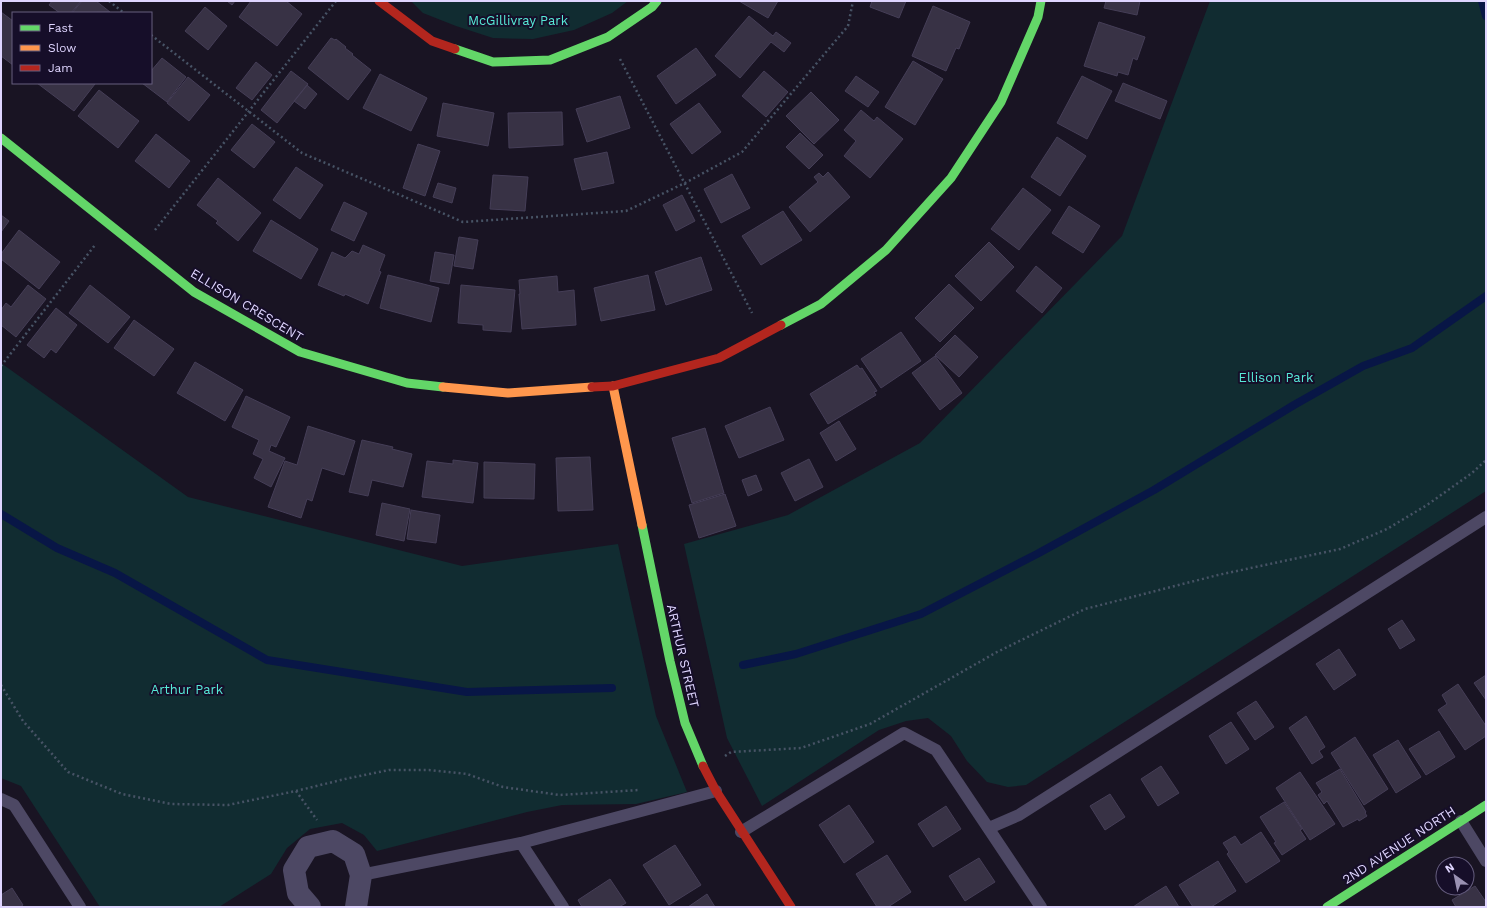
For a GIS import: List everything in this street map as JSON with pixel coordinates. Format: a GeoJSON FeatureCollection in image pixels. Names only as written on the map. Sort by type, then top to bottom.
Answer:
{"type":"FeatureCollection","features":[{"type":"Feature","properties":{"kind":"street"},"geometry":{"type":"LineString","coordinates":[[379,1],[432,41],[493,62],[550,60],[608,37],[652,7],[657,1]]}},
{"type":"Feature","properties":{"kind":"street","name":"ELLISON CRESCENT"},"geometry":{"type":"LineString","coordinates":[[1,138],[194,292],[300,352],[407,383],[508,394],[613,386],[720,358],[821,304],[880,255],[950,178],[1001,102],[1038,17],[1041,1]]}},
{"type":"Feature","properties":{"kind":"street","name":"ARTHUR STREET"},"geometry":{"type":"LineString","coordinates":[[613,386],[685,723],[705,770],[716,791],[741,832],[791,907]]}},
{"type":"Feature","properties":{"kind":"street","name":"2ND AVENUE NORTH"},"geometry":{"type":"LineString","coordinates":[[1327,907],[1486,805]]}},
{"type":"Feature","properties":{"kind":"street"},"geometry":{"type":"LineString","coordinates":[[310,907],[298,893],[294,870],[308,846],[333,841],[354,854],[361,875],[356,907]]}},
{"type":"Feature","properties":{"kind":"lane"},"geometry":{"type":"LineString","coordinates":[[989,828],[1019,815],[1486,517]]}},
{"type":"Feature","properties":{"kind":"lane"},"geometry":{"type":"LineString","coordinates":[[741,832],[904,732],[936,750],[1041,907]]}},
{"type":"Feature","properties":{"kind":"lane"},"geometry":{"type":"LineString","coordinates":[[361,875],[520,843],[716,791]]}},
{"type":"Feature","properties":{"kind":"lane"},"geometry":{"type":"LineString","coordinates":[[1,799],[14,804],[80,907]]}},
{"type":"Feature","properties":{"kind":"lane"},"geometry":{"type":"LineString","coordinates":[[1461,821],[1486,861]]}},
{"type":"Feature","properties":{"kind":"lane"},"geometry":{"type":"LineString","coordinates":[[520,843],[563,907]]}},
{"type":"Feature","properties":{"kind":"path"},"geometry":{"type":"LineString","coordinates":[[109,1],[123,12]]}},
{"type":"Feature","properties":{"kind":"path"},"geometry":{"type":"LineString","coordinates":[[140,249],[336,1]]}},
{"type":"Feature","properties":{"kind":"path"},"geometry":{"type":"LineString","coordinates":[[152,36],[302,153],[463,222],[626,211],[685,183],[742,152],[848,26],[853,1]]}},
{"type":"Feature","properties":{"kind":"path"},"geometry":{"type":"LineString","coordinates":[[608,37],[764,335]]}},
{"type":"Feature","properties":{"kind":"path"},"geometry":{"type":"LineString","coordinates":[[1,366],[110,225]]}},
{"type":"Feature","properties":{"kind":"path"},"geometry":{"type":"LineString","coordinates":[[705,770],[731,752],[801,748],[870,724],[997,652],[1085,609],[1218,575],[1340,549],[1387,529],[1427,505],[1472,473],[1486,460]]}},
{"type":"Feature","properties":{"kind":"path"},"geometry":{"type":"LineString","coordinates":[[1,685],[23,721],[68,772],[122,794],[171,804],[228,805],[389,770],[422,770],[467,774],[503,787],[560,795],[645,790]]}},
{"type":"Feature","properties":{"kind":"path"},"geometry":{"type":"LineString","coordinates":[[296,791],[333,841]]}},
{"type":"Feature","properties":{"kind":"green space","name":"McGillivray Park"},"geometry":{"type":"Polygon","coordinates":[[[411,1],[628,1],[612,13],[574,30],[533,39],[493,38],[423,13],[411,1]]]}},
{"type":"Feature","properties":{"kind":"green space","name":"Ellison Park"},"geometry":{"type":"Polygon","coordinates":[[[1210,1],[1486,1],[1486,491],[1026,785],[1008,787],[987,782],[967,761],[951,736],[928,718],[906,721],[879,730],[762,806],[727,738],[684,544],[788,515],[920,443],[1122,236],[1210,1]]]}},
{"type":"Feature","properties":{"kind":"green space","name":"Arthur Park"},"geometry":{"type":"Polygon","coordinates":[[[1,363],[188,497],[462,566],[618,544],[656,716],[687,792],[636,804],[562,805],[527,812],[377,851],[364,835],[342,823],[310,829],[287,848],[271,874],[219,907],[100,907],[21,786],[1,778],[1,363]]]}},
{"type":"Feature","properties":{"kind":"building"},"geometry":{"type":"Polygon","coordinates":[[[52,1],[81,1],[72,12],[59,12],[49,5],[52,1]]]}},
{"type":"Feature","properties":{"kind":"building"},"geometry":{"type":"Polygon","coordinates":[[[82,1],[96,1],[110,12],[73,12],[82,1]]]}},
{"type":"Feature","properties":{"kind":"building"},"geometry":{"type":"Polygon","coordinates":[[[227,1],[235,1],[232,5],[227,1]]]}},
{"type":"Feature","properties":{"kind":"building"},"geometry":{"type":"Polygon","coordinates":[[[251,1],[286,1],[302,14],[277,46],[239,17],[251,1]]]}},
{"type":"Feature","properties":{"kind":"building"},"geometry":{"type":"Polygon","coordinates":[[[739,1],[778,1],[768,18],[739,1]]]}},
{"type":"Feature","properties":{"kind":"building"},"geometry":{"type":"Polygon","coordinates":[[[872,1],[906,1],[899,18],[870,7],[872,1]]]}},
{"type":"Feature","properties":{"kind":"building"},"geometry":{"type":"Polygon","coordinates":[[[1106,1],[1140,1],[1137,15],[1104,8],[1106,1]]]}},
{"type":"Feature","properties":{"kind":"building"},"geometry":{"type":"Polygon","coordinates":[[[933,6],[970,22],[959,49],[956,48],[946,71],[912,56],[933,6]]]}},
{"type":"Feature","properties":{"kind":"building"},"geometry":{"type":"Polygon","coordinates":[[[205,7],[227,26],[208,50],[185,31],[205,7]]]}},
{"type":"Feature","properties":{"kind":"building"},"geometry":{"type":"Polygon","coordinates":[[[1,12],[12,20],[12,64],[1,56],[1,12]]]}},
{"type":"Feature","properties":{"kind":"building"},"geometry":{"type":"Polygon","coordinates":[[[749,16],[773,36],[776,32],[791,43],[784,52],[771,42],[740,78],[715,56],[749,16]]]}},
{"type":"Feature","properties":{"kind":"building"},"geometry":{"type":"Polygon","coordinates":[[[1099,22],[1145,37],[1137,60],[1133,58],[1128,75],[1118,72],[1117,76],[1084,66],[1099,22]]]}},
{"type":"Feature","properties":{"kind":"building"},"geometry":{"type":"Polygon","coordinates":[[[331,38],[336,39],[346,47],[345,48],[353,54],[352,55],[371,70],[348,100],[308,68],[331,38]]]}},
{"type":"Feature","properties":{"kind":"building"},"geometry":{"type":"Polygon","coordinates":[[[696,48],[716,75],[676,104],[657,76],[696,48]]]}},
{"type":"Feature","properties":{"kind":"building"},"geometry":{"type":"Polygon","coordinates":[[[162,58],[186,77],[167,102],[143,84],[152,84],[152,70],[162,58]]]}},
{"type":"Feature","properties":{"kind":"building"},"geometry":{"type":"Polygon","coordinates":[[[913,61],[943,79],[915,125],[885,107],[913,61]]]}},
{"type":"Feature","properties":{"kind":"building"},"geometry":{"type":"Polygon","coordinates":[[[256,62],[272,75],[252,100],[236,88],[256,62]]]}},
{"type":"Feature","properties":{"kind":"building"},"geometry":{"type":"Polygon","coordinates":[[[291,71],[308,84],[277,123],[261,110],[291,71]]]}},
{"type":"Feature","properties":{"kind":"building"},"geometry":{"type":"Polygon","coordinates":[[[764,71],[788,92],[766,117],[742,96],[764,71]]]}},
{"type":"Feature","properties":{"kind":"building"},"geometry":{"type":"Polygon","coordinates":[[[380,74],[427,98],[411,131],[363,108],[380,74]]]}},
{"type":"Feature","properties":{"kind":"building"},"geometry":{"type":"Polygon","coordinates":[[[856,76],[879,92],[868,107],[845,91],[856,76]]]}},
{"type":"Feature","properties":{"kind":"building"},"geometry":{"type":"Polygon","coordinates":[[[1082,76],[1112,91],[1087,139],[1057,123],[1082,76]]]}},
{"type":"Feature","properties":{"kind":"building"},"geometry":{"type":"Polygon","coordinates":[[[188,77],[210,95],[189,121],[167,103],[188,77]]]}},
{"type":"Feature","properties":{"kind":"building"},"geometry":{"type":"Polygon","coordinates":[[[1123,83],[1167,101],[1160,119],[1115,101],[1123,83]]]}},
{"type":"Feature","properties":{"kind":"building"},"geometry":{"type":"Polygon","coordinates":[[[38,84],[95,84],[74,111],[38,84]]]}},
{"type":"Feature","properties":{"kind":"building"},"geometry":{"type":"Polygon","coordinates":[[[307,85],[317,94],[305,109],[294,101],[307,85]]]}},
{"type":"Feature","properties":{"kind":"building"},"geometry":{"type":"Polygon","coordinates":[[[99,90],[139,121],[118,148],[78,116],[99,90]]]}},
{"type":"Feature","properties":{"kind":"building"},"geometry":{"type":"Polygon","coordinates":[[[811,92],[839,120],[814,144],[786,116],[811,92]]]}},
{"type":"Feature","properties":{"kind":"building"},"geometry":{"type":"Polygon","coordinates":[[[620,96],[630,128],[587,142],[576,109],[620,96]]]}},
{"type":"Feature","properties":{"kind":"building"},"geometry":{"type":"Polygon","coordinates":[[[443,103],[494,113],[488,146],[437,136],[443,103]]]}},
{"type":"Feature","properties":{"kind":"building"},"geometry":{"type":"Polygon","coordinates":[[[699,103],[721,132],[692,154],[670,124],[699,103]]]}},
{"type":"Feature","properties":{"kind":"building"},"geometry":{"type":"Polygon","coordinates":[[[861,110],[874,121],[877,117],[903,139],[870,178],[844,156],[856,141],[844,130],[861,110]]]}},
{"type":"Feature","properties":{"kind":"building"},"geometry":{"type":"Polygon","coordinates":[[[562,112],[563,145],[509,148],[508,113],[562,112]]]}},
{"type":"Feature","properties":{"kind":"building"},"geometry":{"type":"Polygon","coordinates":[[[252,124],[275,142],[254,168],[231,150],[252,124]]]}},
{"type":"Feature","properties":{"kind":"building"},"geometry":{"type":"Polygon","coordinates":[[[800,133],[823,155],[809,169],[786,147],[800,133]]]}},
{"type":"Feature","properties":{"kind":"building"},"geometry":{"type":"Polygon","coordinates":[[[156,134],[190,161],[169,188],[135,161],[156,134]]]}},
{"type":"Feature","properties":{"kind":"building"},"geometry":{"type":"Polygon","coordinates":[[[1057,137],[1086,156],[1060,196],[1031,177],[1057,137]]]}},
{"type":"Feature","properties":{"kind":"building"},"geometry":{"type":"Polygon","coordinates":[[[418,144],[440,151],[425,196],[403,188],[418,144]]]}},
{"type":"Feature","properties":{"kind":"building"},"geometry":{"type":"Polygon","coordinates":[[[607,152],[614,183],[582,190],[574,159],[607,152]]]}},
{"type":"Feature","properties":{"kind":"building"},"geometry":{"type":"Polygon","coordinates":[[[296,167],[323,185],[300,219],[273,200],[296,167]]]}},
{"type":"Feature","properties":{"kind":"building"},"geometry":{"type":"Polygon","coordinates":[[[828,172],[850,197],[810,232],[789,207],[818,182],[814,177],[819,173],[823,177],[828,172]]]}},
{"type":"Feature","properties":{"kind":"building"},"geometry":{"type":"Polygon","coordinates":[[[732,174],[750,208],[721,223],[704,189],[732,174]]]}},
{"type":"Feature","properties":{"kind":"building"},"geometry":{"type":"Polygon","coordinates":[[[493,175],[528,177],[525,211],[490,209],[493,175]]]}},
{"type":"Feature","properties":{"kind":"building"},"geometry":{"type":"Polygon","coordinates":[[[218,178],[261,213],[238,241],[216,223],[218,221],[197,205],[218,178]]]}},
{"type":"Feature","properties":{"kind":"building"},"geometry":{"type":"Polygon","coordinates":[[[438,183],[456,188],[452,203],[433,197],[438,183]]]}},
{"type":"Feature","properties":{"kind":"building"},"geometry":{"type":"Polygon","coordinates":[[[1023,188],[1051,210],[1019,250],[991,229],[1023,188]]]}},
{"type":"Feature","properties":{"kind":"building"},"geometry":{"type":"Polygon","coordinates":[[[682,195],[695,221],[676,231],[663,205],[682,195]]]}},
{"type":"Feature","properties":{"kind":"building"},"geometry":{"type":"Polygon","coordinates":[[[344,202],[367,213],[354,241],[331,230],[344,202]]]}},
{"type":"Feature","properties":{"kind":"building"},"geometry":{"type":"Polygon","coordinates":[[[1069,206],[1100,226],[1083,253],[1052,233],[1069,206]]]}},
{"type":"Feature","properties":{"kind":"building"},"geometry":{"type":"Polygon","coordinates":[[[783,211],[802,240],[761,265],[742,236],[783,211]]]}},
{"type":"Feature","properties":{"kind":"building"},"geometry":{"type":"Polygon","coordinates":[[[1,215],[9,221],[1,232],[1,215]]]}},
{"type":"Feature","properties":{"kind":"building"},"geometry":{"type":"Polygon","coordinates":[[[271,220],[318,249],[301,279],[253,251],[271,220]]]}},
{"type":"Feature","properties":{"kind":"building"},"geometry":{"type":"Polygon","coordinates":[[[19,230],[60,262],[39,289],[1,259],[1,254],[19,230]]]}},
{"type":"Feature","properties":{"kind":"building"},"geometry":{"type":"Polygon","coordinates":[[[459,237],[478,240],[473,269],[454,266],[459,237]]]}},
{"type":"Feature","properties":{"kind":"building"},"geometry":{"type":"Polygon","coordinates":[[[989,242],[1014,267],[981,301],[955,276],[989,242]]]}},
{"type":"Feature","properties":{"kind":"building"},"geometry":{"type":"Polygon","coordinates":[[[363,245],[385,255],[379,271],[381,272],[368,304],[318,285],[332,252],[345,258],[352,251],[359,254],[363,245]]]}},
{"type":"Feature","properties":{"kind":"building"},"geometry":{"type":"Polygon","coordinates":[[[435,252],[454,255],[449,284],[430,281],[435,252]]]}},
{"type":"Feature","properties":{"kind":"building"},"geometry":{"type":"Polygon","coordinates":[[[701,257],[712,290],[666,305],[655,272],[701,257]]]}},
{"type":"Feature","properties":{"kind":"building"},"geometry":{"type":"Polygon","coordinates":[[[1036,266],[1062,288],[1042,313],[1016,291],[1036,266]]]}},
{"type":"Feature","properties":{"kind":"building"},"geometry":{"type":"Polygon","coordinates":[[[388,275],[439,288],[431,322],[380,308],[388,275]]]}},
{"type":"Feature","properties":{"kind":"building"},"geometry":{"type":"Polygon","coordinates":[[[648,275],[655,310],[601,321],[594,288],[648,275]]]}},
{"type":"Feature","properties":{"kind":"building"},"geometry":{"type":"Polygon","coordinates":[[[557,276],[558,292],[574,290],[576,325],[522,329],[519,280],[557,276]]]}},
{"type":"Feature","properties":{"kind":"building"},"geometry":{"type":"Polygon","coordinates":[[[949,284],[974,308],[940,342],[915,318],[949,284]]]}},
{"type":"Feature","properties":{"kind":"building"},"geometry":{"type":"Polygon","coordinates":[[[28,285],[46,299],[16,337],[1,325],[1,310],[6,303],[11,307],[28,285]]]}},
{"type":"Feature","properties":{"kind":"building"},"geometry":{"type":"Polygon","coordinates":[[[90,285],[130,317],[108,343],[69,313],[90,285]]]}},
{"type":"Feature","properties":{"kind":"building"},"geometry":{"type":"Polygon","coordinates":[[[461,285],[515,290],[511,332],[483,330],[483,325],[458,323],[461,285]]]}},
{"type":"Feature","properties":{"kind":"building"},"geometry":{"type":"Polygon","coordinates":[[[56,308],[77,325],[56,353],[51,349],[44,358],[27,345],[56,308]]]}},
{"type":"Feature","properties":{"kind":"building"},"geometry":{"type":"Polygon","coordinates":[[[134,320],[174,349],[154,376],[114,348],[134,320]]]}},
{"type":"Feature","properties":{"kind":"building"},"geometry":{"type":"Polygon","coordinates":[[[901,332],[921,361],[881,388],[861,359],[901,332]]]}},
{"type":"Feature","properties":{"kind":"building"},"geometry":{"type":"Polygon","coordinates":[[[955,335],[978,357],[959,377],[935,355],[955,335]]]}},
{"type":"Feature","properties":{"kind":"building"},"geometry":{"type":"Polygon","coordinates":[[[935,356],[962,393],[940,410],[912,373],[935,356]]]}},
{"type":"Feature","properties":{"kind":"building"},"geometry":{"type":"Polygon","coordinates":[[[195,362],[243,390],[225,421],[177,393],[195,362]]]}},
{"type":"Feature","properties":{"kind":"building"},"geometry":{"type":"Polygon","coordinates":[[[857,365],[860,369],[862,368],[877,391],[874,392],[876,395],[828,424],[810,394],[857,365]]]}},
{"type":"Feature","properties":{"kind":"building"},"geometry":{"type":"Polygon","coordinates":[[[246,396],[290,417],[276,447],[271,445],[269,451],[285,458],[271,487],[254,478],[263,459],[253,454],[259,440],[232,427],[246,396]]]}},
{"type":"Feature","properties":{"kind":"building"},"geometry":{"type":"Polygon","coordinates":[[[770,407],[784,440],[739,458],[725,426],[770,407]]]}},
{"type":"Feature","properties":{"kind":"building"},"geometry":{"type":"Polygon","coordinates":[[[839,421],[856,449],[836,461],[820,433],[839,421]]]}},
{"type":"Feature","properties":{"kind":"building"},"geometry":{"type":"Polygon","coordinates":[[[308,426],[355,441],[344,475],[322,468],[312,501],[307,499],[301,518],[268,507],[285,461],[297,465],[308,426]]]}},
{"type":"Feature","properties":{"kind":"building"},"geometry":{"type":"Polygon","coordinates":[[[705,428],[724,493],[692,503],[672,438],[705,428]]]}},
{"type":"Feature","properties":{"kind":"building"},"geometry":{"type":"Polygon","coordinates":[[[362,440],[393,447],[392,449],[412,454],[403,487],[372,480],[368,496],[349,492],[362,440]]]}},
{"type":"Feature","properties":{"kind":"building"},"geometry":{"type":"Polygon","coordinates":[[[590,457],[593,510],[558,511],[556,458],[590,457]]]}},
{"type":"Feature","properties":{"kind":"building"},"geometry":{"type":"Polygon","coordinates":[[[809,459],[823,487],[795,501],[781,473],[809,459]]]}},
{"type":"Feature","properties":{"kind":"building"},"geometry":{"type":"Polygon","coordinates":[[[453,460],[478,463],[473,503],[422,497],[427,461],[453,464],[453,460]]]}},
{"type":"Feature","properties":{"kind":"building"},"geometry":{"type":"Polygon","coordinates":[[[484,462],[535,464],[534,499],[484,498],[484,462]]]}},
{"type":"Feature","properties":{"kind":"building"},"geometry":{"type":"Polygon","coordinates":[[[756,475],[762,490],[748,496],[742,480],[756,475]]]}},
{"type":"Feature","properties":{"kind":"building"},"geometry":{"type":"Polygon","coordinates":[[[725,494],[736,526],[699,538],[689,505],[725,494]]]}},
{"type":"Feature","properties":{"kind":"building"},"geometry":{"type":"Polygon","coordinates":[[[382,503],[410,509],[404,541],[376,535],[382,503]]]}},
{"type":"Feature","properties":{"kind":"building"},"geometry":{"type":"Polygon","coordinates":[[[411,510],[440,515],[436,543],[407,539],[411,510]]]}},
{"type":"Feature","properties":{"kind":"building"},"geometry":{"type":"Polygon","coordinates":[[[1402,620],[1415,640],[1400,649],[1388,629],[1402,620]]]}},
{"type":"Feature","properties":{"kind":"building"},"geometry":{"type":"Polygon","coordinates":[[[1339,649],[1356,675],[1334,690],[1316,664],[1339,649]]]}},
{"type":"Feature","properties":{"kind":"building"},"geometry":{"type":"Polygon","coordinates":[[[1486,675],[1486,700],[1474,683],[1486,675]]]}},
{"type":"Feature","properties":{"kind":"building"},"geometry":{"type":"Polygon","coordinates":[[[1458,684],[1486,726],[1486,736],[1465,750],[1438,710],[1447,704],[1442,695],[1458,684]]]}},
{"type":"Feature","properties":{"kind":"building"},"geometry":{"type":"Polygon","coordinates":[[[1256,701],[1274,727],[1255,740],[1237,713],[1256,701]]]}},
{"type":"Feature","properties":{"kind":"building"},"geometry":{"type":"Polygon","coordinates":[[[1306,716],[1325,747],[1319,751],[1323,757],[1312,764],[1289,728],[1306,716]]]}},
{"type":"Feature","properties":{"kind":"building"},"geometry":{"type":"Polygon","coordinates":[[[1231,722],[1249,749],[1226,764],[1209,736],[1231,722]]]}},
{"type":"Feature","properties":{"kind":"building"},"geometry":{"type":"Polygon","coordinates":[[[1439,731],[1455,757],[1426,775],[1409,749],[1439,731]]]}},
{"type":"Feature","properties":{"kind":"building"},"geometry":{"type":"Polygon","coordinates":[[[1355,737],[1388,789],[1364,805],[1331,753],[1355,737]]]}},
{"type":"Feature","properties":{"kind":"building"},"geometry":{"type":"Polygon","coordinates":[[[1398,740],[1421,777],[1396,793],[1373,755],[1398,740]]]}},
{"type":"Feature","properties":{"kind":"building"},"geometry":{"type":"Polygon","coordinates":[[[1161,766],[1179,793],[1158,806],[1141,779],[1161,766]]]}},
{"type":"Feature","properties":{"kind":"building"},"geometry":{"type":"Polygon","coordinates":[[[1340,769],[1367,816],[1359,821],[1358,819],[1343,827],[1327,801],[1324,804],[1318,795],[1322,792],[1316,783],[1340,769]]]}},
{"type":"Feature","properties":{"kind":"building"},"geometry":{"type":"Polygon","coordinates":[[[1300,772],[1335,824],[1310,840],[1276,788],[1300,772]]]}},
{"type":"Feature","properties":{"kind":"building"},"geometry":{"type":"Polygon","coordinates":[[[1110,794],[1125,817],[1105,830],[1090,806],[1110,794]]]}},
{"type":"Feature","properties":{"kind":"building"},"geometry":{"type":"Polygon","coordinates":[[[1284,802],[1302,829],[1300,830],[1306,839],[1282,855],[1274,843],[1276,842],[1260,817],[1284,802]]]}},
{"type":"Feature","properties":{"kind":"building"},"geometry":{"type":"Polygon","coordinates":[[[849,805],[874,842],[844,863],[819,825],[849,805]]]}},
{"type":"Feature","properties":{"kind":"building"},"geometry":{"type":"Polygon","coordinates":[[[946,806],[961,829],[933,847],[918,824],[946,806]]]}},
{"type":"Feature","properties":{"kind":"building"},"geometry":{"type":"Polygon","coordinates":[[[1261,832],[1280,861],[1246,883],[1227,854],[1229,852],[1223,843],[1235,836],[1241,845],[1261,832]]]}},
{"type":"Feature","properties":{"kind":"building"},"geometry":{"type":"Polygon","coordinates":[[[675,845],[701,885],[669,905],[643,865],[675,845]]]}},
{"type":"Feature","properties":{"kind":"building"},"geometry":{"type":"Polygon","coordinates":[[[887,855],[911,892],[888,907],[877,907],[856,874],[887,855]]]}},
{"type":"Feature","properties":{"kind":"building"},"geometry":{"type":"Polygon","coordinates":[[[979,858],[995,882],[965,901],[949,876],[979,858]]]}},
{"type":"Feature","properties":{"kind":"building"},"geometry":{"type":"Polygon","coordinates":[[[1218,861],[1236,891],[1211,907],[1193,907],[1179,885],[1218,861]]]}},
{"type":"Feature","properties":{"kind":"building"},"geometry":{"type":"Polygon","coordinates":[[[610,879],[626,903],[619,907],[582,907],[578,900],[610,879]]]}},
{"type":"Feature","properties":{"kind":"building"},"geometry":{"type":"Polygon","coordinates":[[[1166,886],[1179,907],[1133,907],[1145,899],[1166,886]]]}},
{"type":"Feature","properties":{"kind":"building"},"geometry":{"type":"Polygon","coordinates":[[[1475,886],[1486,902],[1486,907],[1456,907],[1452,900],[1459,896],[1475,896],[1475,886]]]}},
{"type":"Feature","properties":{"kind":"building"},"geometry":{"type":"Polygon","coordinates":[[[12,888],[23,905],[20,907],[1,907],[1,895],[12,888]]]}},
{"type":"Feature","properties":{"kind":"building"},"geometry":{"type":"Polygon","coordinates":[[[707,894],[715,907],[688,907],[707,894]]]}},
{"type":"Feature","properties":{"kind":"waterway"},"geometry":{"type":"LineString","coordinates":[[1482,1],[1486,16]]}},
{"type":"Feature","properties":{"kind":"waterway"},"geometry":{"type":"LineString","coordinates":[[743,665],[796,654],[921,614],[1037,554],[1154,490],[1294,405],[1363,366],[1412,348],[1486,296]]}},
{"type":"Feature","properties":{"kind":"waterway"},"geometry":{"type":"LineString","coordinates":[[1,514],[57,548],[115,573],[267,660],[467,692],[612,688]]}},
{"type":"Feature","properties":{"kind":"traffic: fast"},"geometry":{"type":"LineString","coordinates":[[455,49],[493,62],[550,60],[608,37],[652,7],[657,1]]}},
{"type":"Feature","properties":{"kind":"traffic: fast"},"geometry":{"type":"LineString","coordinates":[[781,325],[821,304],[886,250],[951,178],[1001,102],[1038,17],[1041,1]]}},
{"type":"Feature","properties":{"kind":"traffic: fast"},"geometry":{"type":"LineString","coordinates":[[1,138],[194,292],[300,352],[407,383],[443,387]]}},
{"type":"Feature","properties":{"kind":"traffic: fast"},"geometry":{"type":"LineString","coordinates":[[642,525],[670,661],[685,723],[703,766]]}},
{"type":"Feature","properties":{"kind":"traffic: fast"},"geometry":{"type":"LineString","coordinates":[[1327,907],[1486,805]]}},
{"type":"Feature","properties":{"kind":"traffic: slow"},"geometry":{"type":"LineString","coordinates":[[613,386],[642,525]]}},
{"type":"Feature","properties":{"kind":"traffic: slow"},"geometry":{"type":"LineString","coordinates":[[443,387],[508,393],[592,387]]}},
{"type":"Feature","properties":{"kind":"traffic: jam"},"geometry":{"type":"LineString","coordinates":[[379,1],[432,41],[455,49]]}},
{"type":"Feature","properties":{"kind":"traffic: jam"},"geometry":{"type":"LineString","coordinates":[[592,387],[613,386],[719,358],[781,325]]}},
{"type":"Feature","properties":{"kind":"traffic: jam"},"geometry":{"type":"LineString","coordinates":[[703,766],[716,791],[791,907]]}}]}
